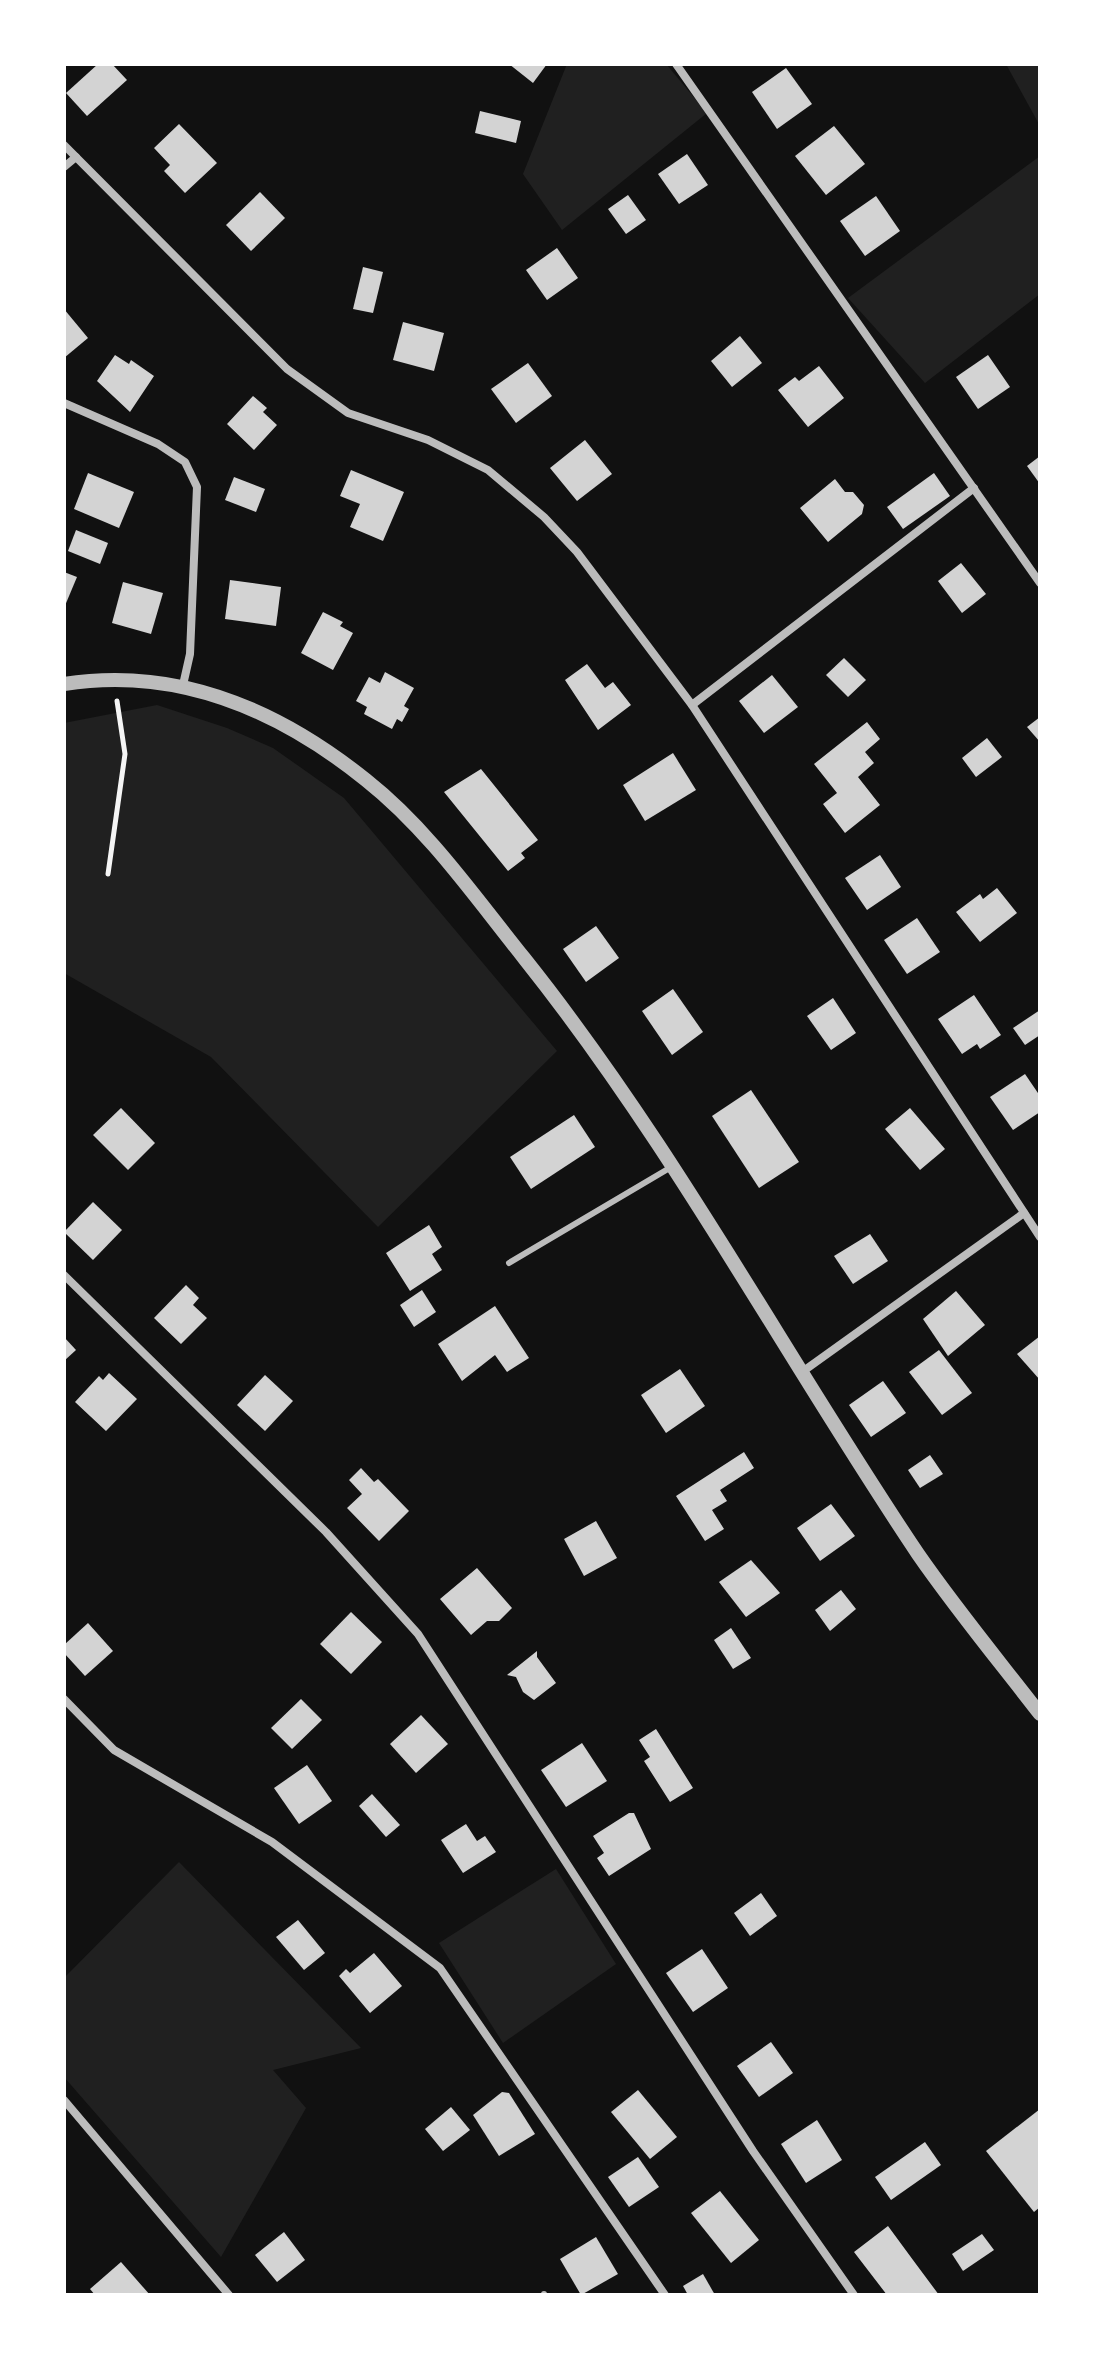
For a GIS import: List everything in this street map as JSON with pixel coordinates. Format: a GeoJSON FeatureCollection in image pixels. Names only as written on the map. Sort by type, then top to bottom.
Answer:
{"type":"FeatureCollection","features":[{"type":"Feature","properties":{"kind":"street"},"geometry":{"type":"LineString","coordinates":[[676,64],[1040,583]]}},
{"type":"Feature","properties":{"kind":"street"},"geometry":{"type":"LineString","coordinates":[[64,145],[287,369],[348,413],[428,440],[488,470],[544,517],[577,552],[692,705],[1040,1237]]}},
{"type":"Feature","properties":{"kind":"street"},"geometry":{"type":"LineString","coordinates":[[64,167],[76,157]]}},
{"type":"Feature","properties":{"kind":"street"},"geometry":{"type":"LineString","coordinates":[[64,403],[158,444],[185,462],[197,487],[190,654],[183,685]]}},
{"type":"Feature","properties":{"kind":"street"},"geometry":{"type":"LineString","coordinates":[[692,705],[974,488]]}},
{"type":"Feature","properties":{"kind":"street"},"geometry":{"type":"LineString","coordinates":[[64,684],[137,679],[183,685],[242,705],[315,742],[368,782],[419,831],[580,1028],[673,1166],[919,1555],[1040,1714]]}},
{"type":"Feature","properties":{"kind":"street"},"geometry":{"type":"LineString","coordinates":[[802,1372],[1024,1213]]}},
{"type":"Feature","properties":{"kind":"street"},"geometry":{"type":"LineString","coordinates":[[64,1275],[326,1532],[418,1634],[753,2151],[854,2295]]}},
{"type":"Feature","properties":{"kind":"street"},"geometry":{"type":"LineString","coordinates":[[64,1699],[114,1750],[272,1842],[440,1968],[665,2295]]}},
{"type":"Feature","properties":{"kind":"street"},"geometry":{"type":"LineString","coordinates":[[64,2100],[229,2295]]}},
{"type":"Feature","properties":{"kind":"lane"},"geometry":{"type":"LineString","coordinates":[[509,1263],[673,1166]]}},
{"type":"Feature","properties":{"kind":"path"},"geometry":{"type":"LineString","coordinates":[[107,699],[128,698]]}},
{"type":"Feature","properties":{"kind":"path"},"geometry":{"type":"LineString","coordinates":[[108,874],[125,754],[116,699]]}},
{"type":"Feature","properties":{"kind":"shaded area"},"geometry":{"type":"Polygon","coordinates":[[[567,64],[666,64],[707,113],[562,230],[523,174],[567,64]]]}},
{"type":"Feature","properties":{"kind":"shaded area"},"geometry":{"type":"Polygon","coordinates":[[[1006,64],[1040,64],[1040,126],[1006,64]]]}},
{"type":"Feature","properties":{"kind":"shaded area"},"geometry":{"type":"Polygon","coordinates":[[[1040,156],[1040,294],[925,383],[848,298],[1040,156]]]}},
{"type":"Feature","properties":{"kind":"shaded area"},"geometry":{"type":"Polygon","coordinates":[[[157,705],[227,728],[273,748],[344,798],[557,1051],[378,1227],[211,1057],[64,973],[64,723],[157,705]]]}},
{"type":"Feature","properties":{"kind":"shaded area"},"geometry":{"type":"Polygon","coordinates":[[[179,1862],[361,2048],[273,2070],[306,2108],[221,2257],[64,2077],[64,1978],[179,1862]]]}},
{"type":"Feature","properties":{"kind":"shaded area"},"geometry":{"type":"Polygon","coordinates":[[[556,1869],[616,1964],[503,2043],[439,1943],[556,1869]]]}},
{"type":"Feature","properties":{"kind":"building"},"geometry":{"type":"Polygon","coordinates":[[[98,64],[112,64],[127,80],[87,116],[66,93],[98,64]]]}},
{"type":"Feature","properties":{"kind":"building"},"geometry":{"type":"Polygon","coordinates":[[[509,64],[547,64],[533,83],[509,64]]]}},
{"type":"Feature","properties":{"kind":"building"},"geometry":{"type":"Polygon","coordinates":[[[786,68],[812,104],[777,129],[752,92],[786,68]]]}},
{"type":"Feature","properties":{"kind":"building"},"geometry":{"type":"Polygon","coordinates":[[[480,111],[521,121],[516,143],[475,133],[480,111]]]}},
{"type":"Feature","properties":{"kind":"building"},"geometry":{"type":"Polygon","coordinates":[[[179,124],[217,163],[185,193],[164,171],[170,165],[154,148],[179,124]]]}},
{"type":"Feature","properties":{"kind":"building"},"geometry":{"type":"Polygon","coordinates":[[[834,126],[865,164],[826,195],[795,156],[834,126]]]}},
{"type":"Feature","properties":{"kind":"building"},"geometry":{"type":"Polygon","coordinates":[[[687,154],[708,185],[679,204],[658,174],[687,154]]]}},
{"type":"Feature","properties":{"kind":"building"},"geometry":{"type":"Polygon","coordinates":[[[260,192],[285,218],[251,251],[226,225],[260,192]]]}},
{"type":"Feature","properties":{"kind":"building"},"geometry":{"type":"Polygon","coordinates":[[[628,195],[646,220],[626,234],[608,209],[628,195]]]}},
{"type":"Feature","properties":{"kind":"building"},"geometry":{"type":"Polygon","coordinates":[[[876,196],[900,231],[865,256],[840,221],[876,196]]]}},
{"type":"Feature","properties":{"kind":"building"},"geometry":{"type":"Polygon","coordinates":[[[557,248],[578,278],[547,300],[526,270],[557,248]]]}},
{"type":"Feature","properties":{"kind":"building"},"geometry":{"type":"Polygon","coordinates":[[[363,267],[383,272],[373,313],[353,309],[363,267]]]}},
{"type":"Feature","properties":{"kind":"building"},"geometry":{"type":"Polygon","coordinates":[[[64,309],[88,338],[64,358],[64,309]]]}},
{"type":"Feature","properties":{"kind":"building"},"geometry":{"type":"Polygon","coordinates":[[[403,322],[444,333],[434,371],[393,360],[403,322]]]}},
{"type":"Feature","properties":{"kind":"building"},"geometry":{"type":"Polygon","coordinates":[[[740,336],[762,363],[732,387],[711,361],[740,336]]]}},
{"type":"Feature","properties":{"kind":"building"},"geometry":{"type":"Polygon","coordinates":[[[115,355],[129,364],[131,360],[154,376],[130,412],[97,381],[115,355]]]}},
{"type":"Feature","properties":{"kind":"building"},"geometry":{"type":"Polygon","coordinates":[[[988,355],[1010,387],[978,409],[956,377],[988,355]]]}},
{"type":"Feature","properties":{"kind":"building"},"geometry":{"type":"Polygon","coordinates":[[[528,363],[552,396],[516,423],[491,389],[528,363]]]}},
{"type":"Feature","properties":{"kind":"building"},"geometry":{"type":"Polygon","coordinates":[[[819,366],[844,398],[808,427],[778,390],[795,377],[799,381],[819,366]]]}},
{"type":"Feature","properties":{"kind":"building"},"geometry":{"type":"Polygon","coordinates":[[[253,396],[267,408],[263,412],[277,425],[254,450],[227,424],[253,396]]]}},
{"type":"Feature","properties":{"kind":"building"},"geometry":{"type":"Polygon","coordinates":[[[585,440],[612,474],[577,501],[550,468],[585,440]]]}},
{"type":"Feature","properties":{"kind":"building"},"geometry":{"type":"Polygon","coordinates":[[[1040,456],[1040,484],[1027,466],[1040,456]]]}},
{"type":"Feature","properties":{"kind":"building"},"geometry":{"type":"Polygon","coordinates":[[[351,470],[404,492],[383,541],[350,527],[360,504],[340,496],[351,470]]]}},
{"type":"Feature","properties":{"kind":"building"},"geometry":{"type":"Polygon","coordinates":[[[88,473],[134,492],[119,528],[74,509],[88,473]]]}},
{"type":"Feature","properties":{"kind":"building"},"geometry":{"type":"Polygon","coordinates":[[[934,473],[950,496],[903,529],[887,507],[934,473]]]}},
{"type":"Feature","properties":{"kind":"building"},"geometry":{"type":"Polygon","coordinates":[[[234,477],[265,489],[256,512],[225,500],[234,477]]]}},
{"type":"Feature","properties":{"kind":"building"},"geometry":{"type":"Polygon","coordinates":[[[835,479],[845,492],[853,492],[864,505],[862,514],[828,542],[800,508],[835,479]]]}},
{"type":"Feature","properties":{"kind":"building"},"geometry":{"type":"Polygon","coordinates":[[[76,530],[108,543],[100,564],[68,551],[76,530]]]}},
{"type":"Feature","properties":{"kind":"building"},"geometry":{"type":"Polygon","coordinates":[[[961,563],[986,594],[962,613],[938,581],[961,563]]]}},
{"type":"Feature","properties":{"kind":"building"},"geometry":{"type":"Polygon","coordinates":[[[64,572],[77,577],[64,608],[64,572]]]}},
{"type":"Feature","properties":{"kind":"building"},"geometry":{"type":"Polygon","coordinates":[[[230,580],[281,587],[276,626],[225,619],[230,580]]]}},
{"type":"Feature","properties":{"kind":"building"},"geometry":{"type":"Polygon","coordinates":[[[123,582],[163,593],[151,634],[112,623],[123,582]]]}},
{"type":"Feature","properties":{"kind":"building"},"geometry":{"type":"Polygon","coordinates":[[[323,612],[343,622],[340,626],[353,633],[333,670],[301,653],[323,612]]]}},
{"type":"Feature","properties":{"kind":"building"},"geometry":{"type":"Polygon","coordinates":[[[844,658],[866,680],[848,697],[826,675],[844,658]]]}},
{"type":"Feature","properties":{"kind":"building"},"geometry":{"type":"Polygon","coordinates":[[[587,664],[605,688],[613,682],[631,705],[598,730],[565,680],[587,664]]]}},
{"type":"Feature","properties":{"kind":"building"},"geometry":{"type":"Polygon","coordinates":[[[385,672],[414,688],[404,706],[409,709],[402,722],[397,719],[392,729],[364,714],[367,707],[356,701],[369,677],[380,683],[385,672]]]}},
{"type":"Feature","properties":{"kind":"building"},"geometry":{"type":"Polygon","coordinates":[[[772,675],[798,707],[764,733],[739,701],[772,675]]]}},
{"type":"Feature","properties":{"kind":"building"},"geometry":{"type":"Polygon","coordinates":[[[1040,717],[1040,742],[1027,727],[1040,717]]]}},
{"type":"Feature","properties":{"kind":"building"},"geometry":{"type":"Polygon","coordinates":[[[867,722],[880,739],[865,752],[874,763],[858,777],[880,805],[845,833],[823,804],[837,793],[814,764],[867,722]]]}},
{"type":"Feature","properties":{"kind":"building"},"geometry":{"type":"Polygon","coordinates":[[[987,738],[1002,757],[976,777],[962,758],[987,738]]]}},
{"type":"Feature","properties":{"kind":"building"},"geometry":{"type":"Polygon","coordinates":[[[673,753],[696,790],[645,821],[623,785],[673,753]]]}},
{"type":"Feature","properties":{"kind":"building"},"geometry":{"type":"Polygon","coordinates":[[[481,769],[538,840],[521,853],[525,858],[508,871],[444,792],[481,769]]]}},
{"type":"Feature","properties":{"kind":"building"},"geometry":{"type":"Polygon","coordinates":[[[880,855],[901,887],[867,910],[845,878],[880,855]]]}},
{"type":"Feature","properties":{"kind":"building"},"geometry":{"type":"Polygon","coordinates":[[[997,888],[1017,913],[980,942],[956,912],[980,894],[983,899],[997,888]]]}},
{"type":"Feature","properties":{"kind":"building"},"geometry":{"type":"Polygon","coordinates":[[[917,918],[940,952],[907,974],[884,940],[917,918]]]}},
{"type":"Feature","properties":{"kind":"building"},"geometry":{"type":"Polygon","coordinates":[[[596,926],[619,958],[586,982],[563,949],[596,926]]]}},
{"type":"Feature","properties":{"kind":"building"},"geometry":{"type":"Polygon","coordinates":[[[673,989],[703,1032],[672,1055],[642,1011],[673,989]]]}},
{"type":"Feature","properties":{"kind":"building"},"geometry":{"type":"Polygon","coordinates":[[[974,995],[1001,1035],[980,1049],[977,1044],[962,1054],[938,1019],[974,995]]]}},
{"type":"Feature","properties":{"kind":"building"},"geometry":{"type":"Polygon","coordinates":[[[833,998],[856,1033],[831,1050],[807,1016],[833,998]]]}},
{"type":"Feature","properties":{"kind":"building"},"geometry":{"type":"Polygon","coordinates":[[[1040,1010],[1040,1035],[1025,1045],[1013,1028],[1040,1010]]]}},
{"type":"Feature","properties":{"kind":"building"},"geometry":{"type":"Polygon","coordinates":[[[1025,1074],[1040,1096],[1040,1112],[1013,1130],[990,1097],[1025,1074]]]}},
{"type":"Feature","properties":{"kind":"building"},"geometry":{"type":"Polygon","coordinates":[[[751,1090],[799,1162],[759,1188],[712,1116],[751,1090]]]}},
{"type":"Feature","properties":{"kind":"building"},"geometry":{"type":"Polygon","coordinates":[[[121,1108],[155,1143],[128,1170],[93,1135],[121,1108]]]}},
{"type":"Feature","properties":{"kind":"building"},"geometry":{"type":"Polygon","coordinates":[[[910,1108],[945,1149],[920,1170],[885,1129],[910,1108]]]}},
{"type":"Feature","properties":{"kind":"building"},"geometry":{"type":"Polygon","coordinates":[[[574,1115],[595,1147],[531,1189],[510,1157],[574,1115]]]}},
{"type":"Feature","properties":{"kind":"building"},"geometry":{"type":"Polygon","coordinates":[[[93,1202],[122,1230],[93,1260],[64,1232],[93,1202]]]}},
{"type":"Feature","properties":{"kind":"building"},"geometry":{"type":"Polygon","coordinates":[[[429,1225],[442,1247],[432,1254],[442,1270],[410,1291],[386,1253],[429,1225]]]}},
{"type":"Feature","properties":{"kind":"building"},"geometry":{"type":"Polygon","coordinates":[[[870,1234],[888,1261],[853,1284],[834,1256],[870,1234]]]}},
{"type":"Feature","properties":{"kind":"building"},"geometry":{"type":"Polygon","coordinates":[[[186,1285],[199,1298],[193,1305],[207,1318],[181,1344],[154,1318],[186,1285]]]}},
{"type":"Feature","properties":{"kind":"building"},"geometry":{"type":"Polygon","coordinates":[[[422,1290],[436,1312],[414,1327],[400,1305],[422,1290]]]}},
{"type":"Feature","properties":{"kind":"building"},"geometry":{"type":"Polygon","coordinates":[[[956,1291],[985,1325],[948,1356],[923,1319],[956,1291]]]}},
{"type":"Feature","properties":{"kind":"building"},"geometry":{"type":"Polygon","coordinates":[[[495,1306],[529,1358],[507,1372],[495,1355],[462,1381],[438,1344],[495,1306]]]}},
{"type":"Feature","properties":{"kind":"building"},"geometry":{"type":"Polygon","coordinates":[[[1040,1336],[1040,1380],[1017,1354],[1040,1336]]]}},
{"type":"Feature","properties":{"kind":"building"},"geometry":{"type":"Polygon","coordinates":[[[64,1337],[76,1350],[64,1361],[64,1337]]]}},
{"type":"Feature","properties":{"kind":"building"},"geometry":{"type":"Polygon","coordinates":[[[939,1350],[972,1393],[942,1415],[909,1372],[939,1350]]]}},
{"type":"Feature","properties":{"kind":"building"},"geometry":{"type":"Polygon","coordinates":[[[680,1369],[705,1406],[666,1433],[641,1395],[680,1369]]]}},
{"type":"Feature","properties":{"kind":"building"},"geometry":{"type":"Polygon","coordinates":[[[109,1373],[137,1399],[106,1431],[75,1402],[99,1376],[103,1380],[109,1373]]]}},
{"type":"Feature","properties":{"kind":"building"},"geometry":{"type":"Polygon","coordinates":[[[265,1375],[293,1401],[265,1431],[237,1405],[265,1375]]]}},
{"type":"Feature","properties":{"kind":"building"},"geometry":{"type":"Polygon","coordinates":[[[883,1381],[906,1413],[871,1437],[849,1405],[883,1381]]]}},
{"type":"Feature","properties":{"kind":"building"},"geometry":{"type":"Polygon","coordinates":[[[744,1452],[754,1468],[720,1490],[727,1501],[712,1510],[724,1529],[705,1541],[676,1496],[744,1452]]]}},
{"type":"Feature","properties":{"kind":"building"},"geometry":{"type":"Polygon","coordinates":[[[930,1455],[943,1474],[920,1488],[908,1470],[930,1455]]]}},
{"type":"Feature","properties":{"kind":"building"},"geometry":{"type":"Polygon","coordinates":[[[361,1468],[374,1482],[378,1479],[409,1511],[379,1541],[347,1508],[362,1494],[349,1480],[361,1468]]]}},
{"type":"Feature","properties":{"kind":"building"},"geometry":{"type":"Polygon","coordinates":[[[831,1504],[855,1536],[820,1561],[797,1528],[831,1504]]]}},
{"type":"Feature","properties":{"kind":"building"},"geometry":{"type":"Polygon","coordinates":[[[596,1521],[617,1558],[584,1576],[564,1539],[596,1521]]]}},
{"type":"Feature","properties":{"kind":"building"},"geometry":{"type":"Polygon","coordinates":[[[751,1560],[780,1593],[746,1617],[719,1582],[751,1560]]]}},
{"type":"Feature","properties":{"kind":"building"},"geometry":{"type":"Polygon","coordinates":[[[477,1568],[512,1608],[499,1621],[487,1621],[471,1635],[440,1599],[477,1568]]]}},
{"type":"Feature","properties":{"kind":"building"},"geometry":{"type":"Polygon","coordinates":[[[841,1590],[856,1609],[830,1631],[815,1610],[841,1590]]]}},
{"type":"Feature","properties":{"kind":"building"},"geometry":{"type":"Polygon","coordinates":[[[351,1612],[382,1642],[351,1674],[320,1644],[351,1612]]]}},
{"type":"Feature","properties":{"kind":"building"},"geometry":{"type":"Polygon","coordinates":[[[88,1623],[113,1651],[85,1676],[64,1653],[64,1645],[88,1623]]]}},
{"type":"Feature","properties":{"kind":"building"},"geometry":{"type":"Polygon","coordinates":[[[731,1628],[751,1658],[733,1669],[714,1640],[731,1628]]]}},
{"type":"Feature","properties":{"kind":"building"},"geometry":{"type":"Polygon","coordinates":[[[537,1651],[537,1657],[556,1683],[534,1700],[523,1692],[516,1677],[507,1675],[537,1651]]]}},
{"type":"Feature","properties":{"kind":"building"},"geometry":{"type":"Polygon","coordinates":[[[301,1699],[322,1720],[292,1749],[271,1728],[301,1699]]]}},
{"type":"Feature","properties":{"kind":"building"},"geometry":{"type":"Polygon","coordinates":[[[421,1715],[448,1744],[416,1773],[390,1744],[421,1715]]]}},
{"type":"Feature","properties":{"kind":"building"},"geometry":{"type":"Polygon","coordinates":[[[656,1729],[693,1788],[670,1802],[644,1761],[650,1757],[639,1740],[656,1729]]]}},
{"type":"Feature","properties":{"kind":"building"},"geometry":{"type":"Polygon","coordinates":[[[582,1743],[607,1781],[566,1807],[541,1770],[582,1743]]]}},
{"type":"Feature","properties":{"kind":"building"},"geometry":{"type":"Polygon","coordinates":[[[307,1765],[332,1801],[299,1824],[274,1788],[307,1765]]]}},
{"type":"Feature","properties":{"kind":"building"},"geometry":{"type":"Polygon","coordinates":[[[372,1794],[400,1825],[386,1837],[359,1806],[372,1794]]]}},
{"type":"Feature","properties":{"kind":"building"},"geometry":{"type":"Polygon","coordinates":[[[629,1813],[634,1813],[651,1849],[609,1876],[597,1858],[604,1853],[593,1836],[629,1813]]]}},
{"type":"Feature","properties":{"kind":"building"},"geometry":{"type":"Polygon","coordinates":[[[466,1824],[477,1841],[485,1836],[496,1852],[463,1873],[441,1840],[466,1824]]]}},
{"type":"Feature","properties":{"kind":"building"},"geometry":{"type":"Polygon","coordinates":[[[761,1893],[777,1916],[750,1936],[734,1913],[761,1893]]]}},
{"type":"Feature","properties":{"kind":"building"},"geometry":{"type":"Polygon","coordinates":[[[298,1920],[325,1953],[304,1970],[276,1937],[298,1920]]]}},
{"type":"Feature","properties":{"kind":"building"},"geometry":{"type":"Polygon","coordinates":[[[702,1949],[728,1988],[693,2012],[666,1973],[702,1949]]]}},
{"type":"Feature","properties":{"kind":"building"},"geometry":{"type":"Polygon","coordinates":[[[374,1953],[402,1986],[370,2013],[339,1976],[346,1969],[350,1973],[374,1953]]]}},
{"type":"Feature","properties":{"kind":"building"},"geometry":{"type":"Polygon","coordinates":[[[771,2042],[793,2073],[759,2097],[737,2066],[771,2042]]]}},
{"type":"Feature","properties":{"kind":"building"},"geometry":{"type":"Polygon","coordinates":[[[638,2090],[677,2137],[650,2159],[611,2112],[638,2090]]]}},
{"type":"Feature","properties":{"kind":"building"},"geometry":{"type":"Polygon","coordinates":[[[502,2092],[509,2093],[535,2134],[499,2156],[473,2115],[502,2092]]]}},
{"type":"Feature","properties":{"kind":"building"},"geometry":{"type":"Polygon","coordinates":[[[451,2107],[470,2130],[443,2151],[425,2129],[451,2107]]]}},
{"type":"Feature","properties":{"kind":"building"},"geometry":{"type":"Polygon","coordinates":[[[1040,2109],[1040,2207],[1034,2212],[986,2151],[1040,2109]]]}},
{"type":"Feature","properties":{"kind":"building"},"geometry":{"type":"Polygon","coordinates":[[[817,2120],[842,2160],[806,2183],[781,2144],[817,2120]]]}},
{"type":"Feature","properties":{"kind":"building"},"geometry":{"type":"Polygon","coordinates":[[[925,2142],[941,2165],[891,2200],[875,2177],[925,2142]]]}},
{"type":"Feature","properties":{"kind":"building"},"geometry":{"type":"Polygon","coordinates":[[[638,2157],[659,2187],[629,2207],[608,2177],[638,2157]]]}},
{"type":"Feature","properties":{"kind":"building"},"geometry":{"type":"Polygon","coordinates":[[[720,2191],[759,2240],[731,2263],[691,2213],[720,2191]]]}},
{"type":"Feature","properties":{"kind":"building"},"geometry":{"type":"Polygon","coordinates":[[[888,2226],[939,2295],[887,2295],[854,2252],[888,2226]]]}},
{"type":"Feature","properties":{"kind":"building"},"geometry":{"type":"Polygon","coordinates":[[[284,2232],[305,2260],[277,2282],[255,2255],[284,2232]]]}},
{"type":"Feature","properties":{"kind":"building"},"geometry":{"type":"Polygon","coordinates":[[[982,2234],[994,2250],[963,2271],[952,2254],[982,2234]]]}},
{"type":"Feature","properties":{"kind":"building"},"geometry":{"type":"Polygon","coordinates":[[[596,2237],[618,2274],[581,2295],[560,2259],[596,2237]]]}},
{"type":"Feature","properties":{"kind":"building"},"geometry":{"type":"Polygon","coordinates":[[[121,2262],[150,2295],[95,2295],[90,2289],[121,2262]]]}},
{"type":"Feature","properties":{"kind":"building"},"geometry":{"type":"Polygon","coordinates":[[[703,2274],[715,2295],[688,2295],[683,2286],[703,2274]]]}}]}
